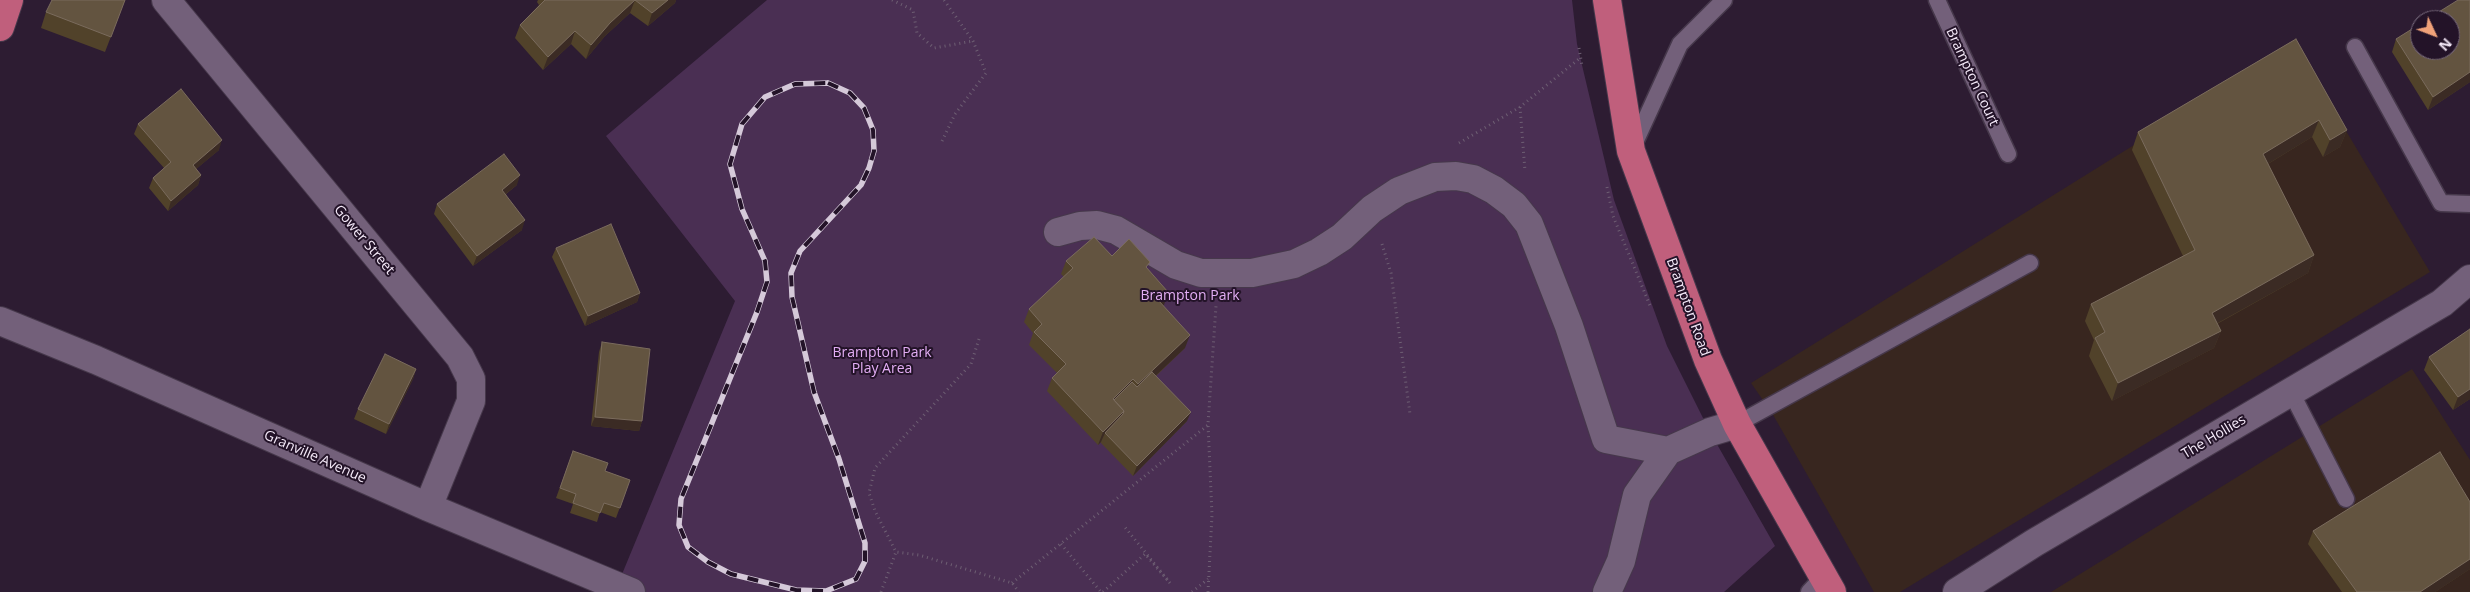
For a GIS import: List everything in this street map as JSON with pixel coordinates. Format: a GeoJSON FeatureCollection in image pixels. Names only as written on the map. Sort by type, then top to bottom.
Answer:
{"type":"FeatureCollection","features":[{"type":"Feature","properties":{"kind":"highway"},"geometry":{"type":"LineString","coordinates":[[0,27],[10,0]]}},
{"type":"Feature","properties":{"kind":"highway","name":"Brampton Road"},"geometry":{"type":"LineString","coordinates":[[1607,0],[1631,151],[1708,360],[1737,424],[1821,587]]}},
{"type":"Feature","properties":{"kind":"street","name":"Gower Street"},"geometry":{"type":"LineString","coordinates":[[166,0],[460,357],[471,379],[471,401],[428,507]]}},
{"type":"Feature","properties":{"kind":"street"},"geometry":{"type":"LineString","coordinates":[[1058,232],[1080,226],[1097,225],[1116,230],[1176,265],[1201,273],[1218,275],[1252,274],[1294,264],[1319,252],[1342,237],[1372,209],[1399,191],[1435,177],[1456,176],[1473,180],[1494,190],[1514,206],[1529,224],[1569,326],[1606,439],[1668,451],[1737,424]]}},
{"type":"Feature","properties":{"kind":"street","name":"The Hollies"},"geometry":{"type":"LineString","coordinates":[[1956,592],[2034,543],[2442,302],[2470,279]]}},
{"type":"Feature","properties":{"kind":"street","name":"Granville Avenue"},"geometry":{"type":"LineString","coordinates":[[0,321],[96,360],[428,507],[631,592]]}},
{"type":"Feature","properties":{"kind":"street"},"geometry":{"type":"LineString","coordinates":[[1608,592],[1622,562],[1637,495],[1668,451]]}},
{"type":"Feature","properties":{"kind":"lane"},"geometry":{"type":"LineString","coordinates":[[1631,151],[1680,44],[1724,0]]}},
{"type":"Feature","properties":{"kind":"lane","name":"Brampton Court"},"geometry":{"type":"LineString","coordinates":[[1937,0],[2008,154]]}},
{"type":"Feature","properties":{"kind":"lane"},"geometry":{"type":"LineString","coordinates":[[2355,47],[2441,203],[2470,204]]}},
{"type":"Feature","properties":{"kind":"lane"},"geometry":{"type":"LineString","coordinates":[[1737,424],[2030,264]]}},
{"type":"Feature","properties":{"kind":"lane"},"geometry":{"type":"LineString","coordinates":[[2291,392],[2346,499]]}},
{"type":"Feature","properties":{"kind":"path"},"geometry":{"type":"LineString","coordinates":[[892,0],[913,10],[918,33],[934,48],[973,41]]}},
{"type":"Feature","properties":{"kind":"path"},"geometry":{"type":"LineString","coordinates":[[942,141],[955,114],[986,73],[973,41],[944,0]]}},
{"type":"Feature","properties":{"kind":"path"},"geometry":{"type":"LineString","coordinates":[[1435,177],[1448,150],[1520,107],[1580,58]]}},
{"type":"Feature","properties":{"kind":"path"},"geometry":{"type":"LineString","coordinates":[[1520,107],[1526,176]]}},
{"type":"Feature","properties":{"kind":"path"},"geometry":{"type":"LineString","coordinates":[[1372,209],[1391,273],[1410,414]]}},
{"type":"Feature","properties":{"kind":"path"},"geometry":{"type":"LineString","coordinates":[[1208,592],[1212,515],[1208,424],[1218,275]]}},
{"type":"Feature","properties":{"kind":"path"},"geometry":{"type":"LineString","coordinates":[[881,592],[896,552],[875,511],[870,493],[875,468],[971,364],[979,339]]}},
{"type":"Feature","properties":{"kind":"path"},"geometry":{"type":"LineString","coordinates":[[1012,583],[1208,424]]}},
{"type":"Feature","properties":{"kind":"path"},"geometry":{"type":"LineString","coordinates":[[1060,544],[1102,592],[1145,554],[1170,583],[1124,526]]}},
{"type":"Feature","properties":{"kind":"path"},"geometry":{"type":"LineString","coordinates":[[896,552],[918,555],[1012,583],[1019,592]]}},
{"type":"Feature","properties":{"kind":"path"},"geometry":{"type":"LineString","coordinates":[[1192,592],[1208,578]]}},
{"type":"Feature","properties":{"kind":"shaded area"},"geometry":{"type":"Polygon","coordinates":[[[2295,45],[2430,272],[1900,592],[1874,592],[1772,413],[1751,383],[2295,45]]]}},
{"type":"Feature","properties":{"kind":"shaded area"},"geometry":{"type":"Polygon","coordinates":[[[2412,369],[2470,460],[2470,592],[2051,592],[2412,369]]]}},
{"type":"Feature","properties":{"kind":"green space","name":"Brampton Park"},"geometry":{"type":"Polygon","coordinates":[[[767,0],[1572,0],[1577,44],[1614,200],[1667,346],[1710,432],[1775,546],[1724,592],[632,592],[620,579],[735,301],[606,136],[767,0]]]}},
{"type":"Feature","properties":{"kind":"building"},"geometry":{"type":"Polygon","coordinates":[[[52,0],[125,0],[111,37],[46,12],[52,0]]]}},
{"type":"Feature","properties":{"kind":"building"},"geometry":{"type":"Polygon","coordinates":[[[545,0],[635,0],[610,23],[591,45],[575,31],[548,57],[520,25],[545,0]]]}},
{"type":"Feature","properties":{"kind":"building"},"geometry":{"type":"Polygon","coordinates":[[[635,0],[668,0],[652,13],[635,0]]]}},
{"type":"Feature","properties":{"kind":"building"},"geometry":{"type":"Polygon","coordinates":[[[2458,0],[2470,0],[2470,72],[2433,97],[2396,39],[2410,30],[2410,60],[2460,60],[2460,10],[2442,10],[2458,0]]]}},
{"type":"Feature","properties":{"kind":"building"},"geometry":{"type":"Polygon","coordinates":[[[2296,39],[2347,130],[2330,140],[2319,120],[2263,154],[2314,255],[2212,313],[2221,331],[2118,383],[2095,338],[2105,332],[2091,304],[2195,250],[2138,132],[2296,39]]]}},
{"type":"Feature","properties":{"kind":"building"},"geometry":{"type":"Polygon","coordinates":[[[181,89],[222,140],[193,165],[201,175],[171,201],[153,178],[171,162],[138,124],[181,89]]]}},
{"type":"Feature","properties":{"kind":"building"},"geometry":{"type":"Polygon","coordinates":[[[504,154],[520,175],[502,190],[525,220],[477,256],[437,204],[504,154]]]}},
{"type":"Feature","properties":{"kind":"building"},"geometry":{"type":"Polygon","coordinates":[[[611,224],[640,293],[588,316],[556,248],[611,224]]]}},
{"type":"Feature","properties":{"kind":"building"},"geometry":{"type":"Polygon","coordinates":[[[1094,237],[1112,256],[1129,239],[1150,262],[1146,267],[1168,292],[1159,301],[1190,335],[1138,384],[1133,379],[1113,399],[1124,411],[1103,432],[1052,378],[1066,364],[1034,332],[1042,324],[1029,309],[1073,268],[1066,261],[1094,237]]]}},
{"type":"Feature","properties":{"kind":"building"},"geometry":{"type":"Polygon","coordinates":[[[2470,329],[2470,389],[2458,397],[2429,357],[2470,329]]]}},
{"type":"Feature","properties":{"kind":"building"},"geometry":{"type":"Polygon","coordinates":[[[602,342],[650,349],[642,421],[595,417],[602,342]]]}},
{"type":"Feature","properties":{"kind":"building"},"geometry":{"type":"Polygon","coordinates":[[[385,354],[416,369],[389,424],[358,409],[385,354]]]}},
{"type":"Feature","properties":{"kind":"building"},"geometry":{"type":"Polygon","coordinates":[[[1152,372],[1191,412],[1137,466],[1105,433],[1124,411],[1114,400],[1132,382],[1137,387],[1152,372]]]}},
{"type":"Feature","properties":{"kind":"building"},"geometry":{"type":"Polygon","coordinates":[[[573,451],[608,463],[605,471],[630,480],[620,508],[604,503],[600,513],[573,503],[576,494],[560,488],[573,451]]]}},
{"type":"Feature","properties":{"kind":"building"},"geometry":{"type":"Polygon","coordinates":[[[2440,452],[2470,502],[2470,559],[2420,592],[2357,592],[2313,531],[2440,452]]]}},
{"type":"Feature","properties":{"kind":"railway"},"geometry":{"type":"LineString","coordinates":[[828,83],[850,93],[864,108],[873,130],[874,151],[861,185],[800,251],[791,273],[792,297],[814,392],[839,459],[865,543],[865,561],[856,579],[826,591],[796,590],[731,574],[708,562],[688,547],[679,525],[681,499],[757,312],[767,282],[765,261],[742,209],[730,164],[742,124],[765,97],[795,84],[828,83]]}},
{"type":"Feature","properties":{"kind":"park label","name":"Brampton Park Play Area"},"geometry":{"type":"Point","coordinates":[882,362]}}]}
